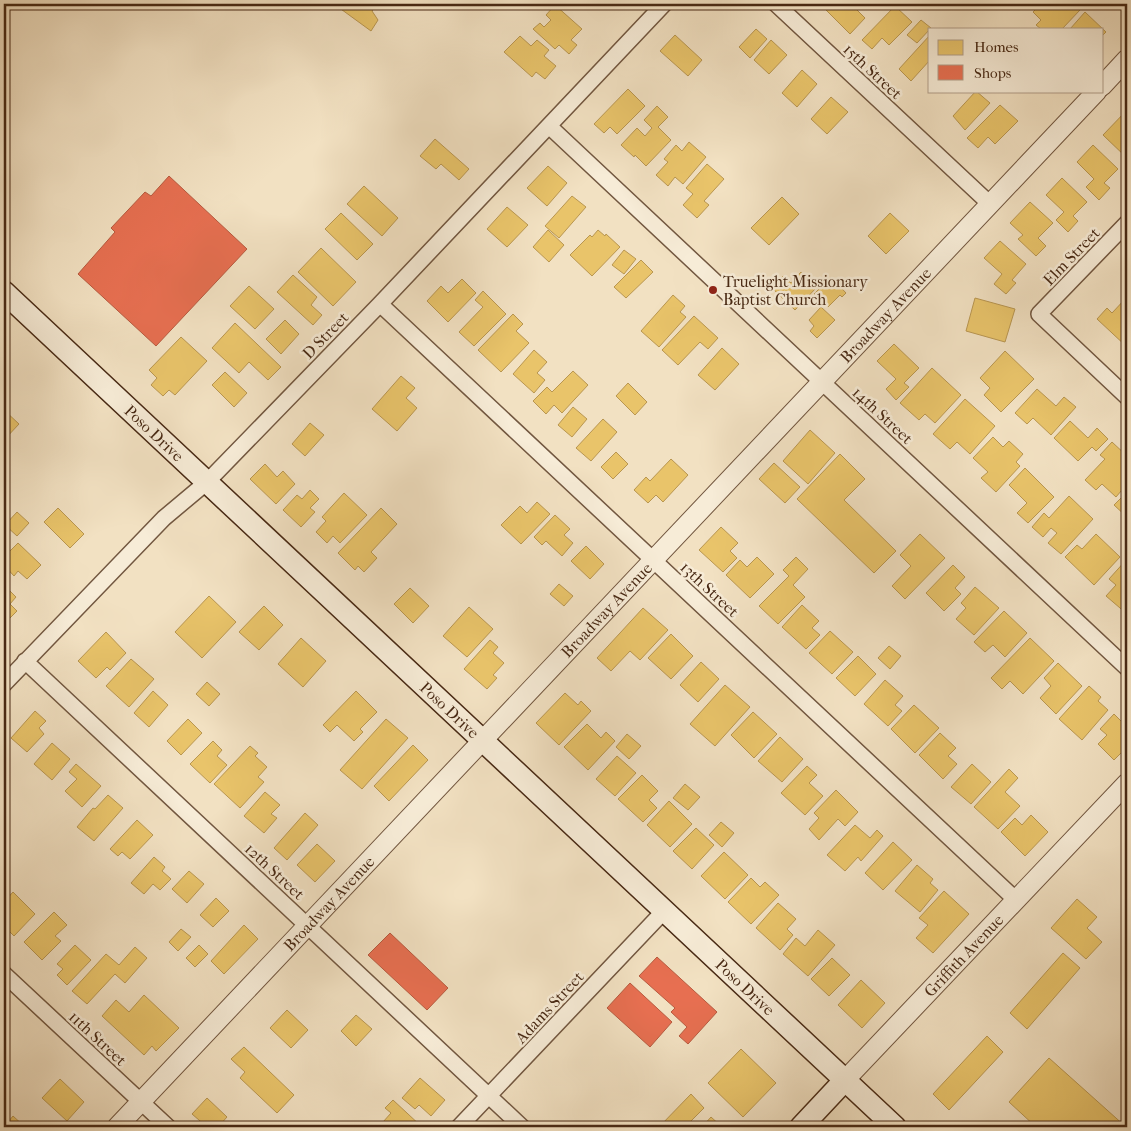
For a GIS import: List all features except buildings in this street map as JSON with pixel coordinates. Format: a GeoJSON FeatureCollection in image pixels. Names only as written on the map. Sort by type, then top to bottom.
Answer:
{"type":"FeatureCollection","features":[{"type":"Feature","properties":{"kind":"main road","name":"Poso Drive"},"geometry":{"type":"LineString","coordinates":[[4,292],[895,1127]]}},
{"type":"Feature","properties":{"kind":"main road","name":"Griffith Avenue"},"geometry":{"type":"LineString","coordinates":[[801,1127],[845,1080]]}},
{"type":"Feature","properties":{"kind":"street","name":"D Street"},"geometry":{"type":"LineString","coordinates":[[4,684],[164,518],[206,482],[380,304],[664,4]]}},
{"type":"Feature","properties":{"kind":"street","name":"15th Street"},"geometry":{"type":"LineString","coordinates":[[776,4],[990,204]]}},
{"type":"Feature","properties":{"kind":"street"},"geometry":{"type":"LineString","coordinates":[[1104,84],[1127,59]]}},
{"type":"Feature","properties":{"kind":"street","name":"Broadway Avenue"},"geometry":{"type":"LineString","coordinates":[[117,1127],[1096,92]]}},
{"type":"Feature","properties":{"kind":"street","name":"14th Street"},"geometry":{"type":"LineString","coordinates":[[549,126],[1127,668]]}},
{"type":"Feature","properties":{"kind":"street","name":"Elm Street"},"geometry":{"type":"LineString","coordinates":[[1127,223],[1039,314],[1127,397]]}},
{"type":"Feature","properties":{"kind":"street","name":"13th Street"},"geometry":{"type":"LineString","coordinates":[[380,304],[1016,900]]}},
{"type":"Feature","properties":{"kind":"street","name":"12th Street"},"geometry":{"type":"LineString","coordinates":[[26,661],[522,1127]]}},
{"type":"Feature","properties":{"kind":"street","name":"Griffith Avenue"},"geometry":{"type":"LineString","coordinates":[[845,1080],[1127,783]]}},
{"type":"Feature","properties":{"kind":"street","name":"Adams Street"},"geometry":{"type":"LineString","coordinates":[[459,1127],[664,911]]}},
{"type":"Feature","properties":{"kind":"street","name":"11th Street"},"geometry":{"type":"LineString","coordinates":[[4,974],[168,1127]]}},
{"type":"Feature","properties":{"kind":"place","name":"Truelight Missionary Baptist Church"},"geometry":{"type":"Point","coordinates":[713,290]}}]}
